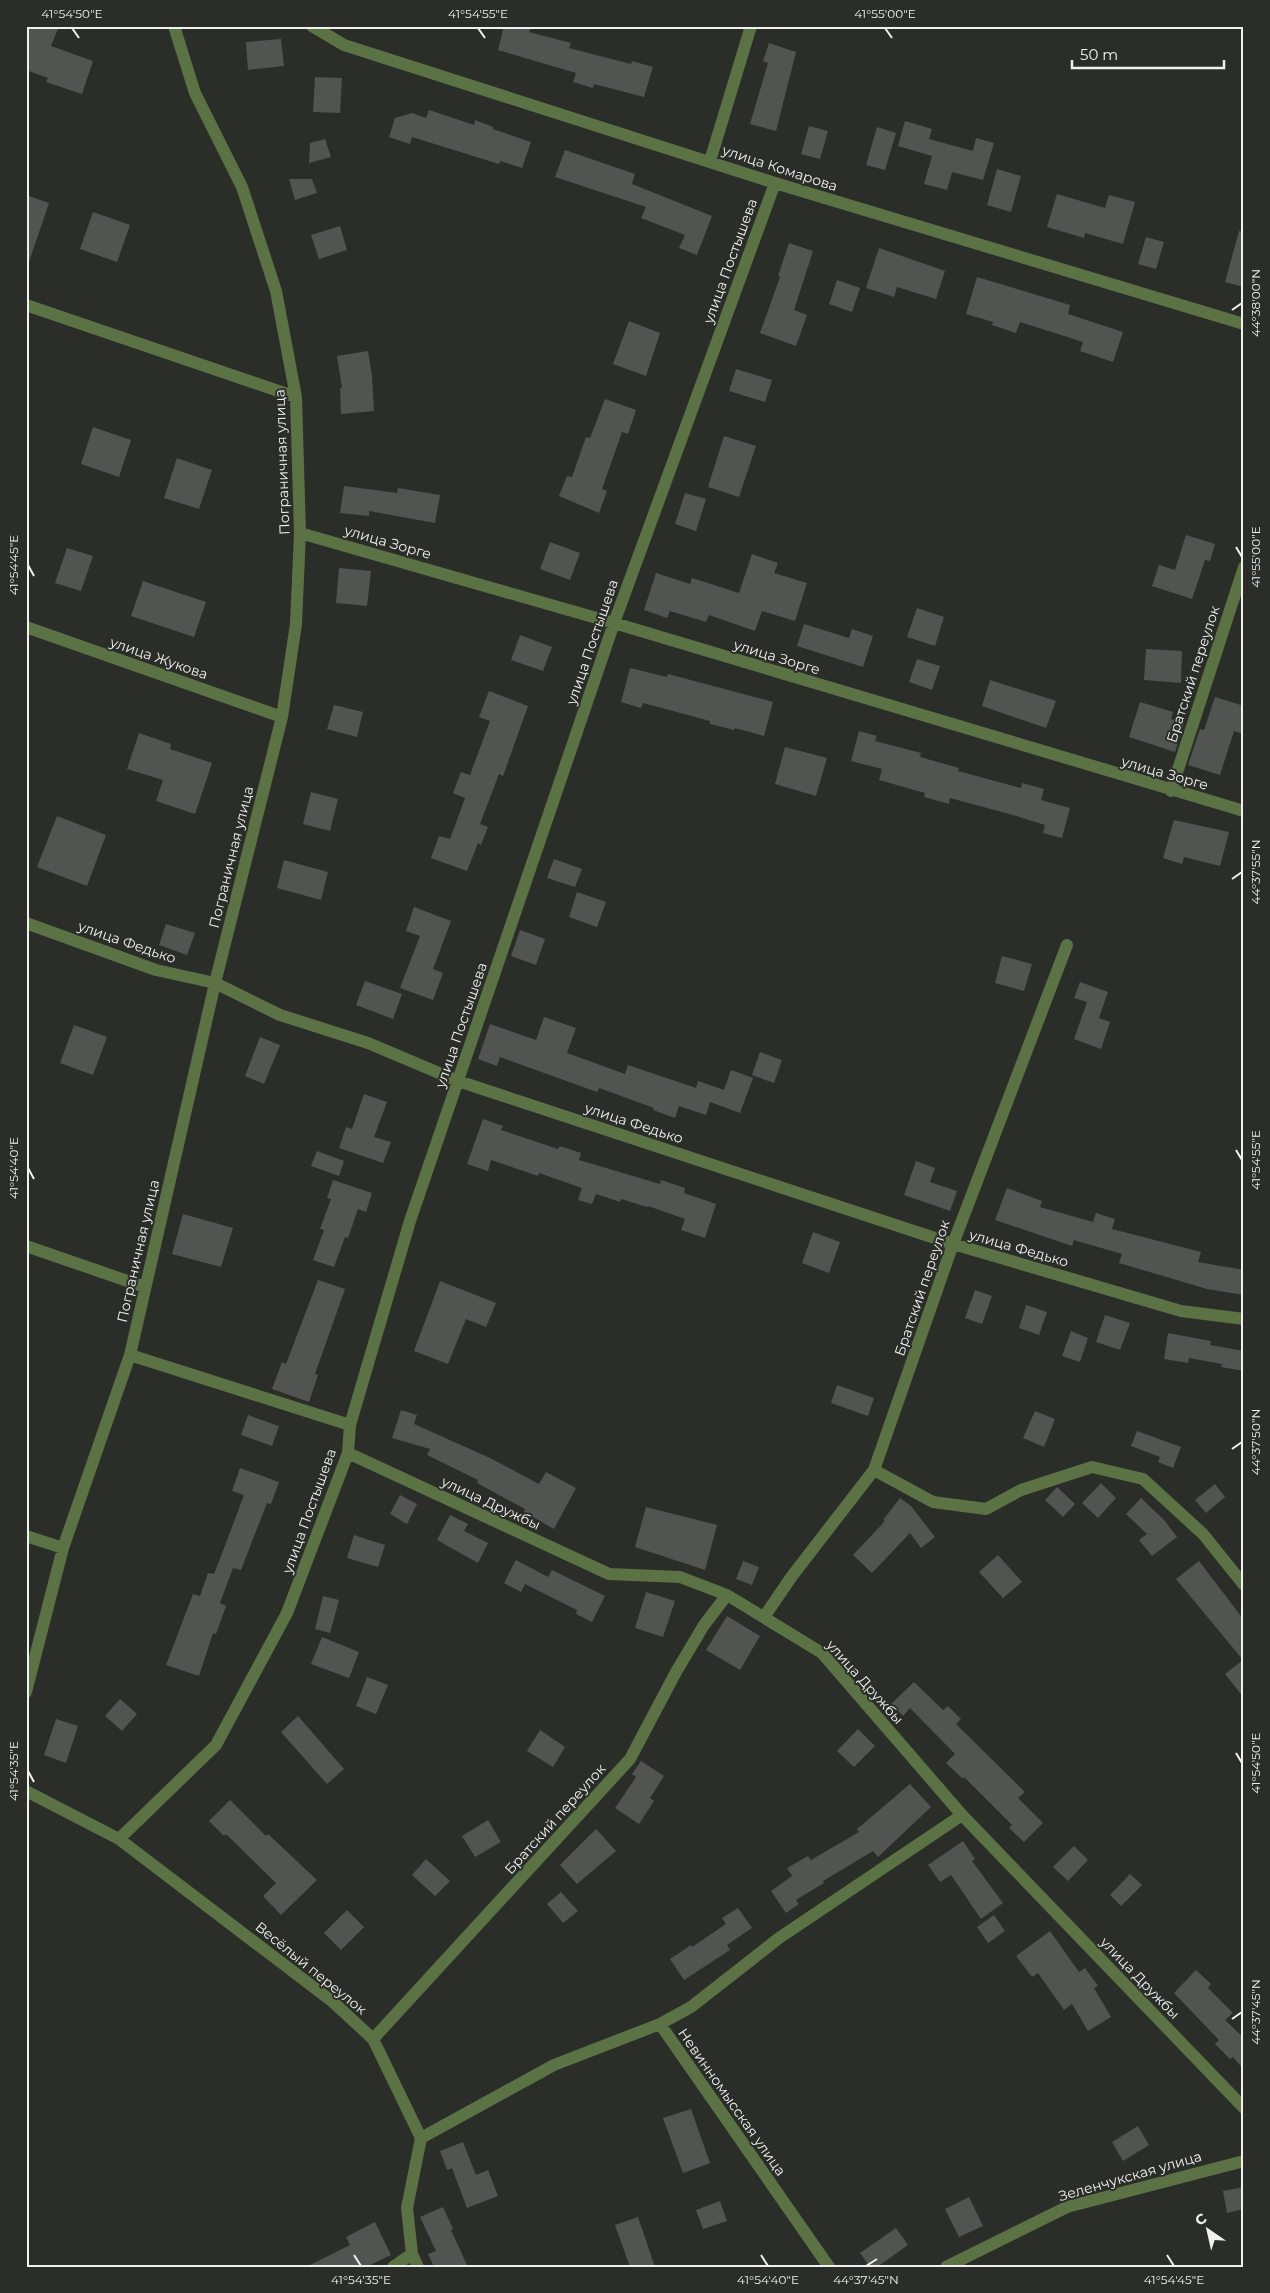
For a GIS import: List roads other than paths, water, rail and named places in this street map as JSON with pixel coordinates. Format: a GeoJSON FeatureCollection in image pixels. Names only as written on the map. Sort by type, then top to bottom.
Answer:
{"type":"FeatureCollection","features":[{"type":"Feature","properties":{"kind":"street","name":"Пограничная улица"},"geometry":{"type":"LineString","coordinates":[[26,1692],[63,1548],[130,1355],[215,983],[282,716],[296,624],[300,533],[296,397],[276,292],[242,186],[195,93],[174,26]]}},
{"type":"Feature","properties":{"kind":"street","name":"улица Комарова"},"geometry":{"type":"LineString","coordinates":[[312,26],[344,45],[775,183],[1244,324]]}},
{"type":"Feature","properties":{"kind":"street"},"geometry":{"type":"LineString","coordinates":[[710,161],[751,26]]}},
{"type":"Feature","properties":{"kind":"street","name":"улица Постышева"},"geometry":{"type":"LineString","coordinates":[[119,1839],[216,1745],[287,1613],[348,1453],[350,1425],[410,1222],[614,623],[775,183]]}},
{"type":"Feature","properties":{"kind":"street"},"geometry":{"type":"LineString","coordinates":[[26,305],[296,397]]}},
{"type":"Feature","properties":{"kind":"street","name":"улица Зорге"},"geometry":{"type":"LineString","coordinates":[[300,533],[614,623],[1171,791],[1244,811]]}},
{"type":"Feature","properties":{"kind":"street","name":"Братский переулок"},"geometry":{"type":"LineString","coordinates":[[1171,791],[1244,567]]}},
{"type":"Feature","properties":{"kind":"street","name":"улица Жукова"},"geometry":{"type":"LineString","coordinates":[[26,627],[282,716]]}},
{"type":"Feature","properties":{"kind":"street","name":"улица Федько"},"geometry":{"type":"LineString","coordinates":[[26,923],[156,970],[215,983],[280,1015],[368,1043],[458,1081],[953,1244],[1181,1311],[1244,1319]]}},
{"type":"Feature","properties":{"kind":"street","name":"Братский переулок"},"geometry":{"type":"LineString","coordinates":[[764,1617],[792,1576],[874,1470],[953,1244],[1066,946]]}},
{"type":"Feature","properties":{"kind":"street"},"geometry":{"type":"LineString","coordinates":[[26,1246],[145,1288]]}},
{"type":"Feature","properties":{"kind":"street"},"geometry":{"type":"LineString","coordinates":[[130,1355],[350,1425]]}},
{"type":"Feature","properties":{"kind":"street","name":"улица Дружбы"},"geometry":{"type":"LineString","coordinates":[[348,1453],[609,1574],[680,1577],[727,1595],[822,1653],[962,1815],[1244,2108]]}},
{"type":"Feature","properties":{"kind":"street"},"geometry":{"type":"LineString","coordinates":[[874,1470],[934,1502],[986,1509],[1020,1490],[1092,1466],[1143,1479],[1203,1534],[1244,1584]]}},
{"type":"Feature","properties":{"kind":"street"},"geometry":{"type":"LineString","coordinates":[[26,1536],[63,1548]]}},
{"type":"Feature","properties":{"kind":"street","name":"Братский переулок"},"geometry":{"type":"LineString","coordinates":[[373,2039],[630,1758],[676,1672],[704,1625],[727,1595]]}},
{"type":"Feature","properties":{"kind":"street","name":"Весёлый переулок"},"geometry":{"type":"LineString","coordinates":[[26,1791],[119,1839],[333,2002],[373,2039],[421,2138]]}},
{"type":"Feature","properties":{"kind":"street"},"geometry":{"type":"LineString","coordinates":[[660,2024],[691,2007],[778,1938],[962,1815]]}},
{"type":"Feature","properties":{"kind":"street","name":"Невинномысская улица"},"geometry":{"type":"LineString","coordinates":[[421,2138],[554,2065],[660,2024],[829,2267]]}},
{"type":"Feature","properties":{"kind":"street"},"geometry":{"type":"LineString","coordinates":[[418,2267],[412,2254],[407,2208],[421,2138]]}},
{"type":"Feature","properties":{"kind":"street","name":"Зеленчукская улица"},"geometry":{"type":"LineString","coordinates":[[946,2267],[1067,2207],[1244,2161]]}},
{"type":"Feature","properties":{"kind":"street"},"geometry":{"type":"LineString","coordinates":[[393,2267],[412,2254]]}}]}
